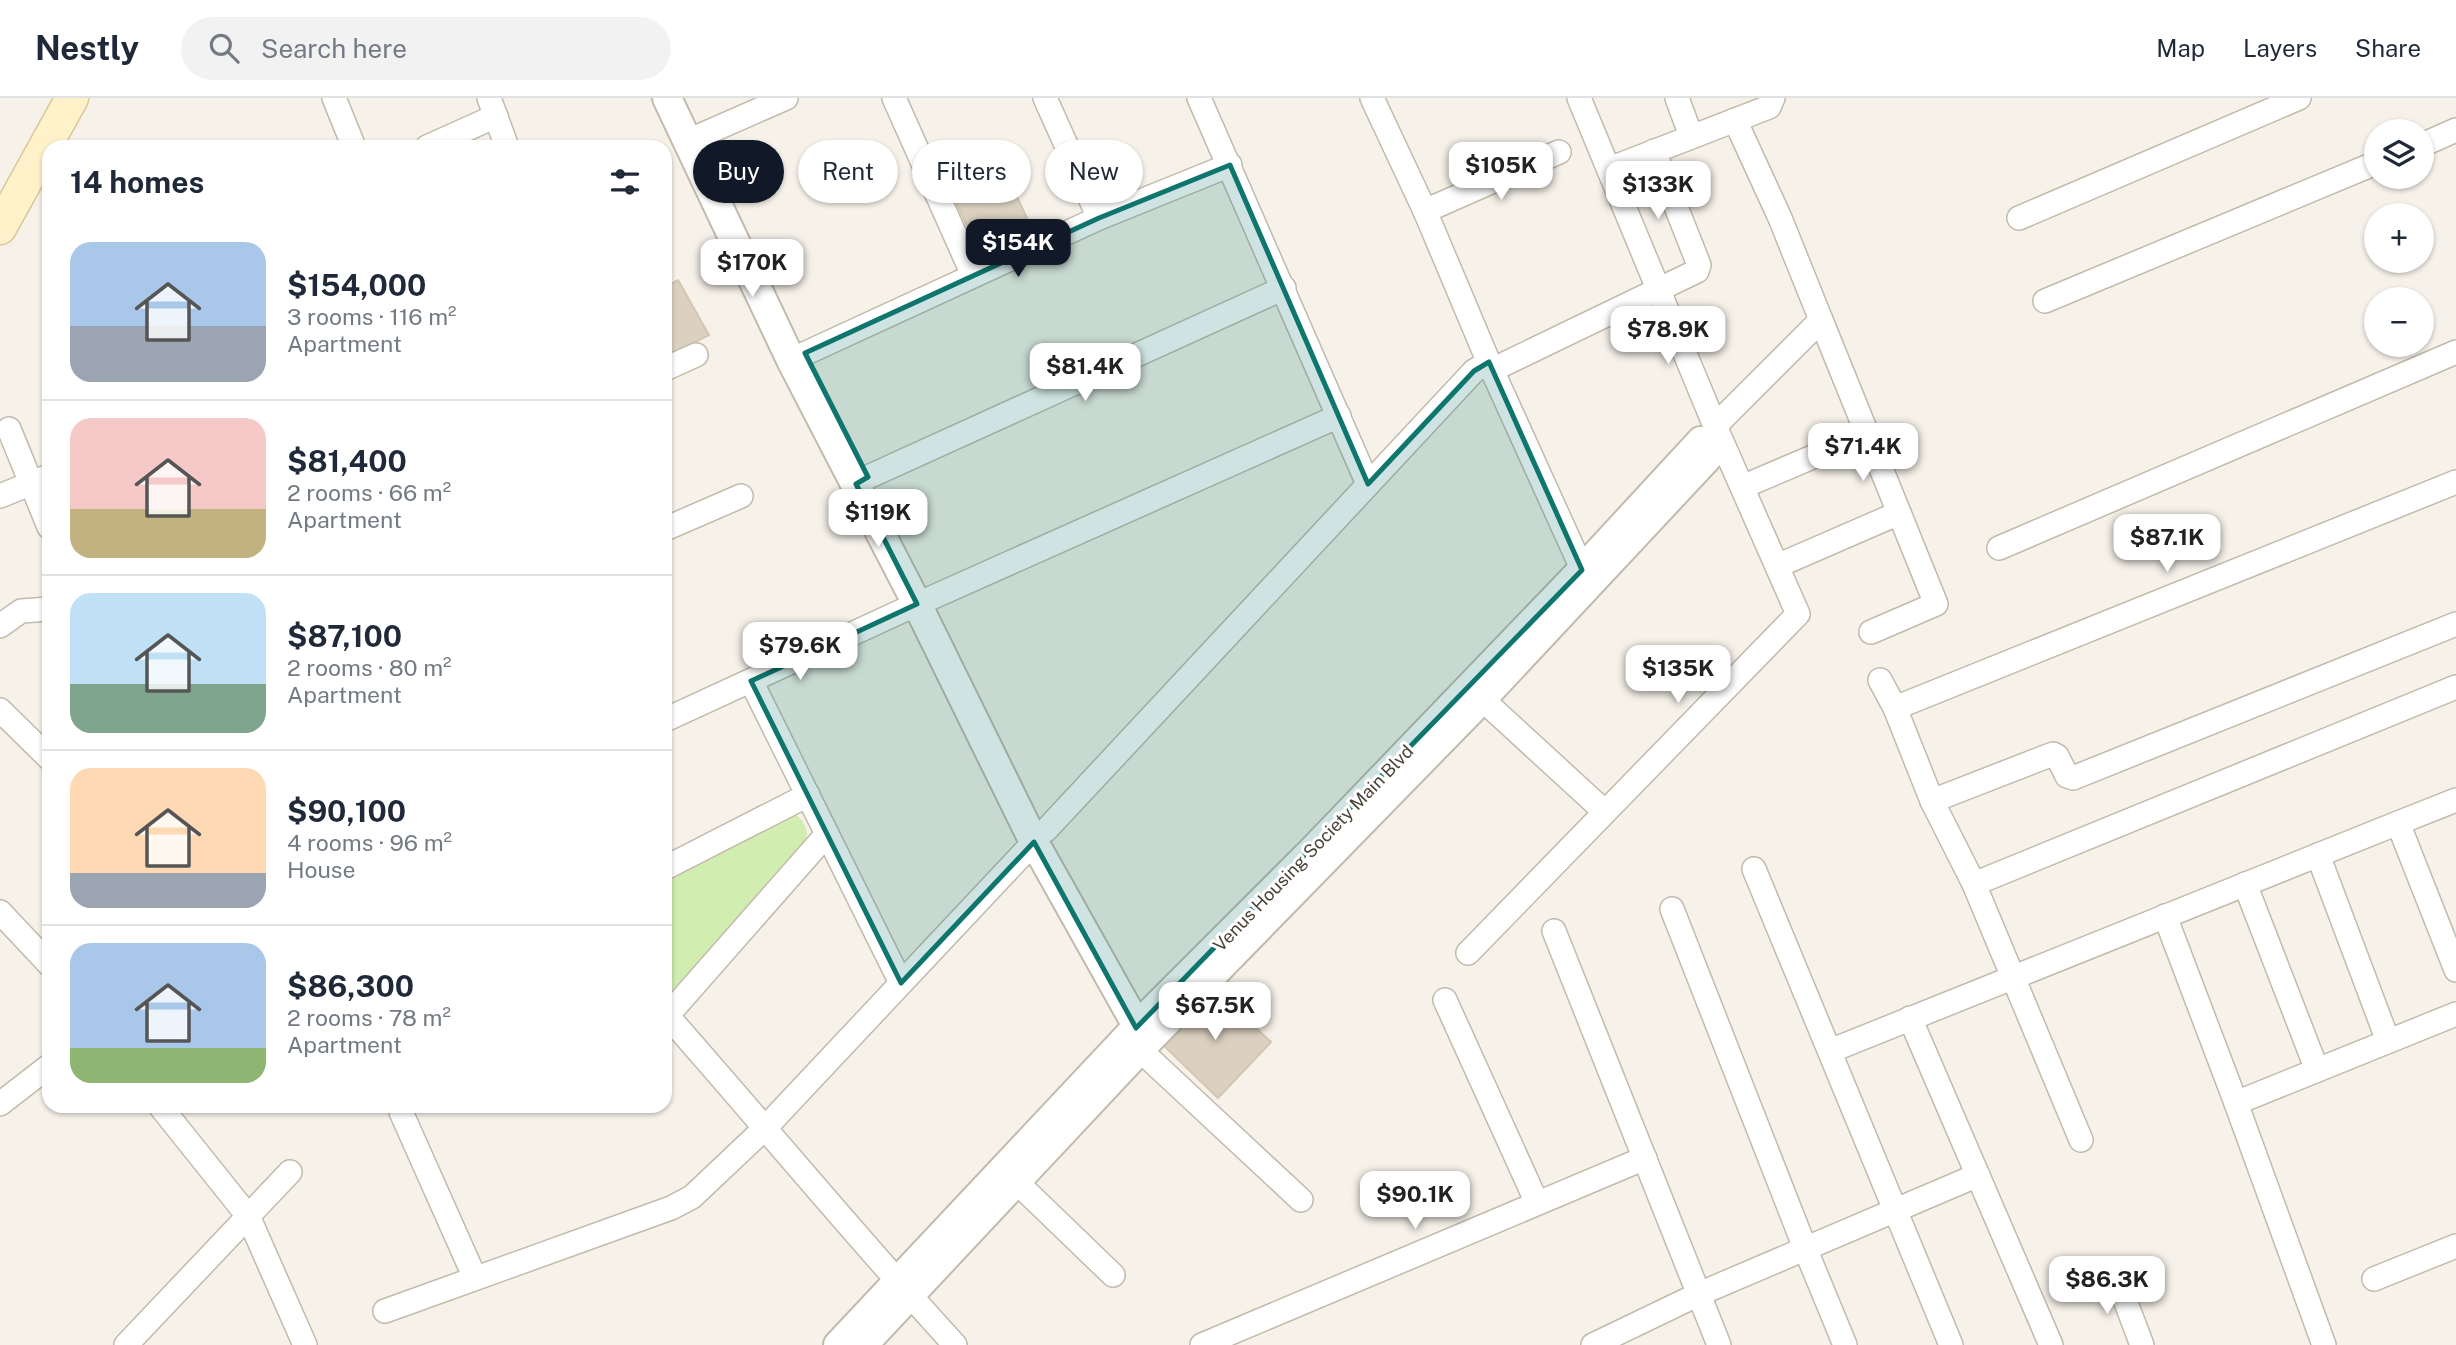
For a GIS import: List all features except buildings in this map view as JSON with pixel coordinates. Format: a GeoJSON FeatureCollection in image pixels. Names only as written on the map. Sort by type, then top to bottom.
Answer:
{"type":"FeatureCollection","features":[{"type":"Feature","properties":{"kind":"main road"},"geometry":{"type":"LineString","coordinates":[[0,188],[49,98]]}},
{"type":"Feature","properties":{"kind":"main road"},"geometry":{"type":"LineString","coordinates":[[49,140],[72,98]]}},
{"type":"Feature","properties":{"kind":"main road"},"geometry":{"type":"LineString","coordinates":[[0,228],[42,152]]}},
{"type":"Feature","properties":{"kind":"street"},"geometry":{"type":"LineString","coordinates":[[334,98],[351,140]]}},
{"type":"Feature","properties":{"kind":"street"},"geometry":{"type":"LineString","coordinates":[[667,98],[693,138],[798,357],[924,601],[1040,836],[1146,1033],[1301,1200]]}},
{"type":"Feature","properties":{"kind":"street"},"geometry":{"type":"LineString","coordinates":[[680,98],[693,138]]}},
{"type":"Feature","properties":{"kind":"street"},"geometry":{"type":"LineString","coordinates":[[693,138],[786,98]]}},
{"type":"Feature","properties":{"kind":"street"},"geometry":{"type":"LineString","coordinates":[[894,98],[974,275]]}},
{"type":"Feature","properties":{"kind":"street"},"geometry":{"type":"LineString","coordinates":[[1045,98],[1099,218]]}},
{"type":"Feature","properties":{"kind":"street"},"geometry":{"type":"LineString","coordinates":[[1199,98],[1368,484]]}},
{"type":"Feature","properties":{"kind":"street"},"geometry":{"type":"LineString","coordinates":[[1373,98],[1585,577]]}},
{"type":"Feature","properties":{"kind":"street"},"geometry":{"type":"LineString","coordinates":[[1468,953],[1798,614],[1742,487],[1709,441],[1660,290],[1578,98]]}},
{"type":"Feature","properties":{"kind":"street"},"geometry":{"type":"LineString","coordinates":[[1676,98],[1691,136]]}},
{"type":"Feature","properties":{"kind":"street"},"geometry":{"type":"LineString","coordinates":[[1609,169],[1769,107],[1773,98]]}},
{"type":"Feature","properties":{"kind":"street"},"geometry":{"type":"LineString","coordinates":[[2019,218],[2300,98]]}},
{"type":"Feature","properties":{"kind":"street"},"geometry":{"type":"LineString","coordinates":[[438,140],[492,107],[504,140]]}},
{"type":"Feature","properties":{"kind":"street"},"geometry":{"type":"LineString","coordinates":[[1735,120],[1780,218],[1936,604],[1871,632]]}},
{"type":"Feature","properties":{"kind":"street"},"geometry":{"type":"LineString","coordinates":[[2434,140],[2456,130]]}},
{"type":"Feature","properties":{"kind":"street"},"geometry":{"type":"LineString","coordinates":[[385,1311],[671,1209],[692,1197],[766,1127],[1474,371],[1660,290],[1697,271],[1699,265],[1654,151]]}},
{"type":"Feature","properties":{"kind":"street"},"geometry":{"type":"LineString","coordinates":[[1425,211],[1559,152]]}},
{"type":"Feature","properties":{"kind":"street"},"geometry":{"type":"LineString","coordinates":[[798,357],[1099,218],[1230,165]]}},
{"type":"Feature","properties":{"kind":"street"},"geometry":{"type":"LineString","coordinates":[[2045,301],[2364,168]]}},
{"type":"Feature","properties":{"kind":"street"},"geometry":{"type":"LineString","coordinates":[[862,480],[1284,288]]}},
{"type":"Feature","properties":{"kind":"street"},"geometry":{"type":"LineString","coordinates":[[1709,441],[1821,320]]}},
{"type":"Feature","properties":{"kind":"street"},"geometry":{"type":"LineString","coordinates":[[1999,548],[2456,352]]}},
{"type":"Feature","properties":{"kind":"street"},"geometry":{"type":"LineString","coordinates":[[672,366],[696,355]]}},
{"type":"Feature","properties":{"kind":"street"},"geometry":{"type":"LineString","coordinates":[[672,717],[1339,416]]}},
{"type":"Feature","properties":{"kind":"street"},"geometry":{"type":"LineString","coordinates":[[0,496],[40,480],[9,429]]}},
{"type":"Feature","properties":{"kind":"street"},"geometry":{"type":"LineString","coordinates":[[1742,487],[1867,434]]}},
{"type":"Feature","properties":{"kind":"street","name":"Venus Housing Society Main Blvd"},"geometry":{"type":"LineString","coordinates":[[863,1345],[904,1290],[1146,1033],[1311,851],[1476,693],[1709,441]]}},
{"type":"Feature","properties":{"kind":"street"},"geometry":{"type":"LineString","coordinates":[[1895,708],[2456,482]]}},
{"type":"Feature","properties":{"kind":"street"},"geometry":{"type":"LineString","coordinates":[[672,526],[741,496]]}},
{"type":"Feature","properties":{"kind":"street"},"geometry":{"type":"LineString","coordinates":[[1777,566],[1899,513]]}},
{"type":"Feature","properties":{"kind":"street"},"geometry":{"type":"LineString","coordinates":[[0,626],[20,611],[42,609]]}},
{"type":"Feature","properties":{"kind":"street"},"geometry":{"type":"LineString","coordinates":[[1932,801],[2053,754],[2057,756],[2067,776],[2073,778],[2456,624]]}},
{"type":"Feature","properties":{"kind":"street"},"geometry":{"type":"LineString","coordinates":[[1880,680],[1895,708],[1932,801],[1974,884],[2081,1140]]}},
{"type":"Feature","properties":{"kind":"street"},"geometry":{"type":"LineString","coordinates":[[751,681],[901,983]]}},
{"type":"Feature","properties":{"kind":"street"},"geometry":{"type":"LineString","coordinates":[[1974,884],[2456,687]]}},
{"type":"Feature","properties":{"kind":"street"},"geometry":{"type":"LineString","coordinates":[[1476,693],[1605,813]]}},
{"type":"Feature","properties":{"kind":"street"},"geometry":{"type":"LineString","coordinates":[[0,710],[42,751]]}},
{"type":"Feature","properties":{"kind":"street"},"geometry":{"type":"LineString","coordinates":[[672,864],[808,795]]}},
{"type":"Feature","properties":{"kind":"street"},"geometry":{"type":"LineString","coordinates":[[1830,1051],[2456,800]]}},
{"type":"Feature","properties":{"kind":"street"},"geometry":{"type":"LineString","coordinates":[[2398,823],[2456,970]]}},
{"type":"Feature","properties":{"kind":"street"},"geometry":{"type":"LineString","coordinates":[[672,1007],[827,834]]}},
{"type":"Feature","properties":{"kind":"street"},"geometry":{"type":"LineString","coordinates":[[2318,855],[2388,1041]]}},
{"type":"Feature","properties":{"kind":"street"},"geometry":{"type":"LineString","coordinates":[[1754,869],[1951,1345]]}},
{"type":"Feature","properties":{"kind":"street"},"geometry":{"type":"LineString","coordinates":[[2245,884],[2317,1070]]}},
{"type":"Feature","properties":{"kind":"street"},"geometry":{"type":"LineString","coordinates":[[1672,909],[1845,1345]]}},
{"type":"Feature","properties":{"kind":"street"},"geometry":{"type":"LineString","coordinates":[[0,912],[42,957]]}},
{"type":"Feature","properties":{"kind":"street"},"geometry":{"type":"LineString","coordinates":[[2165,916],[2324,1345]]}},
{"type":"Feature","properties":{"kind":"street"},"geometry":{"type":"LineString","coordinates":[[1554,931],[1719,1345]]}},
{"type":"Feature","properties":{"kind":"street"},"geometry":{"type":"LineString","coordinates":[[1445,1000],[1537,1203]]}},
{"type":"Feature","properties":{"kind":"street"},"geometry":{"type":"LineString","coordinates":[[2236,1103],[2456,1014]]}},
{"type":"Feature","properties":{"kind":"street"},"geometry":{"type":"LineString","coordinates":[[1910,1018],[2050,1345]]}},
{"type":"Feature","properties":{"kind":"street"},"geometry":{"type":"LineString","coordinates":[[672,1021],[904,1290],[955,1345]]}},
{"type":"Feature","properties":{"kind":"street"},"geometry":{"type":"LineString","coordinates":[[0,1104],[42,1071]]}},
{"type":"Feature","properties":{"kind":"street"},"geometry":{"type":"LineString","coordinates":[[166,1113],[248,1216],[305,1345]]}},
{"type":"Feature","properties":{"kind":"street"},"geometry":{"type":"LineString","coordinates":[[401,1113],[475,1278]]}},
{"type":"Feature","properties":{"kind":"street"},"geometry":{"type":"LineString","coordinates":[[1202,1345],[1645,1158]]}},
{"type":"Feature","properties":{"kind":"street"},"geometry":{"type":"LineString","coordinates":[[126,1345],[290,1172]]}},
{"type":"Feature","properties":{"kind":"street"},"geometry":{"type":"LineString","coordinates":[[1010,1175],[1113,1275]]}},
{"type":"Feature","properties":{"kind":"street"},"geometry":{"type":"LineString","coordinates":[[1593,1345],[1699,1294],[1978,1175]]}},
{"type":"Feature","properties":{"kind":"street"},"geometry":{"type":"LineString","coordinates":[[2374,1279],[2456,1246]]}},
{"type":"Feature","properties":{"kind":"street"},"geometry":{"type":"LineString","coordinates":[[2114,1271],[2142,1345]]}},
{"type":"Feature","properties":{"kind":"street","name":"Venus Housing Society Main Blvd"},"geometry":{"type":"LineString","coordinates":[[838,1345],[904,1290]]}},
{"type":"Feature","properties":{"kind":"highlighted area"},"geometry":{"type":"Polygon","coordinates":[[[1230,165],[1368,484],[1474,371],[1489,362],[1582,570],[1136,1028],[1034,842],[901,983],[751,681],[917,604],[856,484],[868,477],[805,353],[1099,218],[1230,165]]]}},
{"type":"Feature","properties":{"kind":"green space"},"geometry":{"type":"Polygon","coordinates":[[[791,811],[805,826],[805,846],[672,991],[672,875],[791,811]]]}}]}
